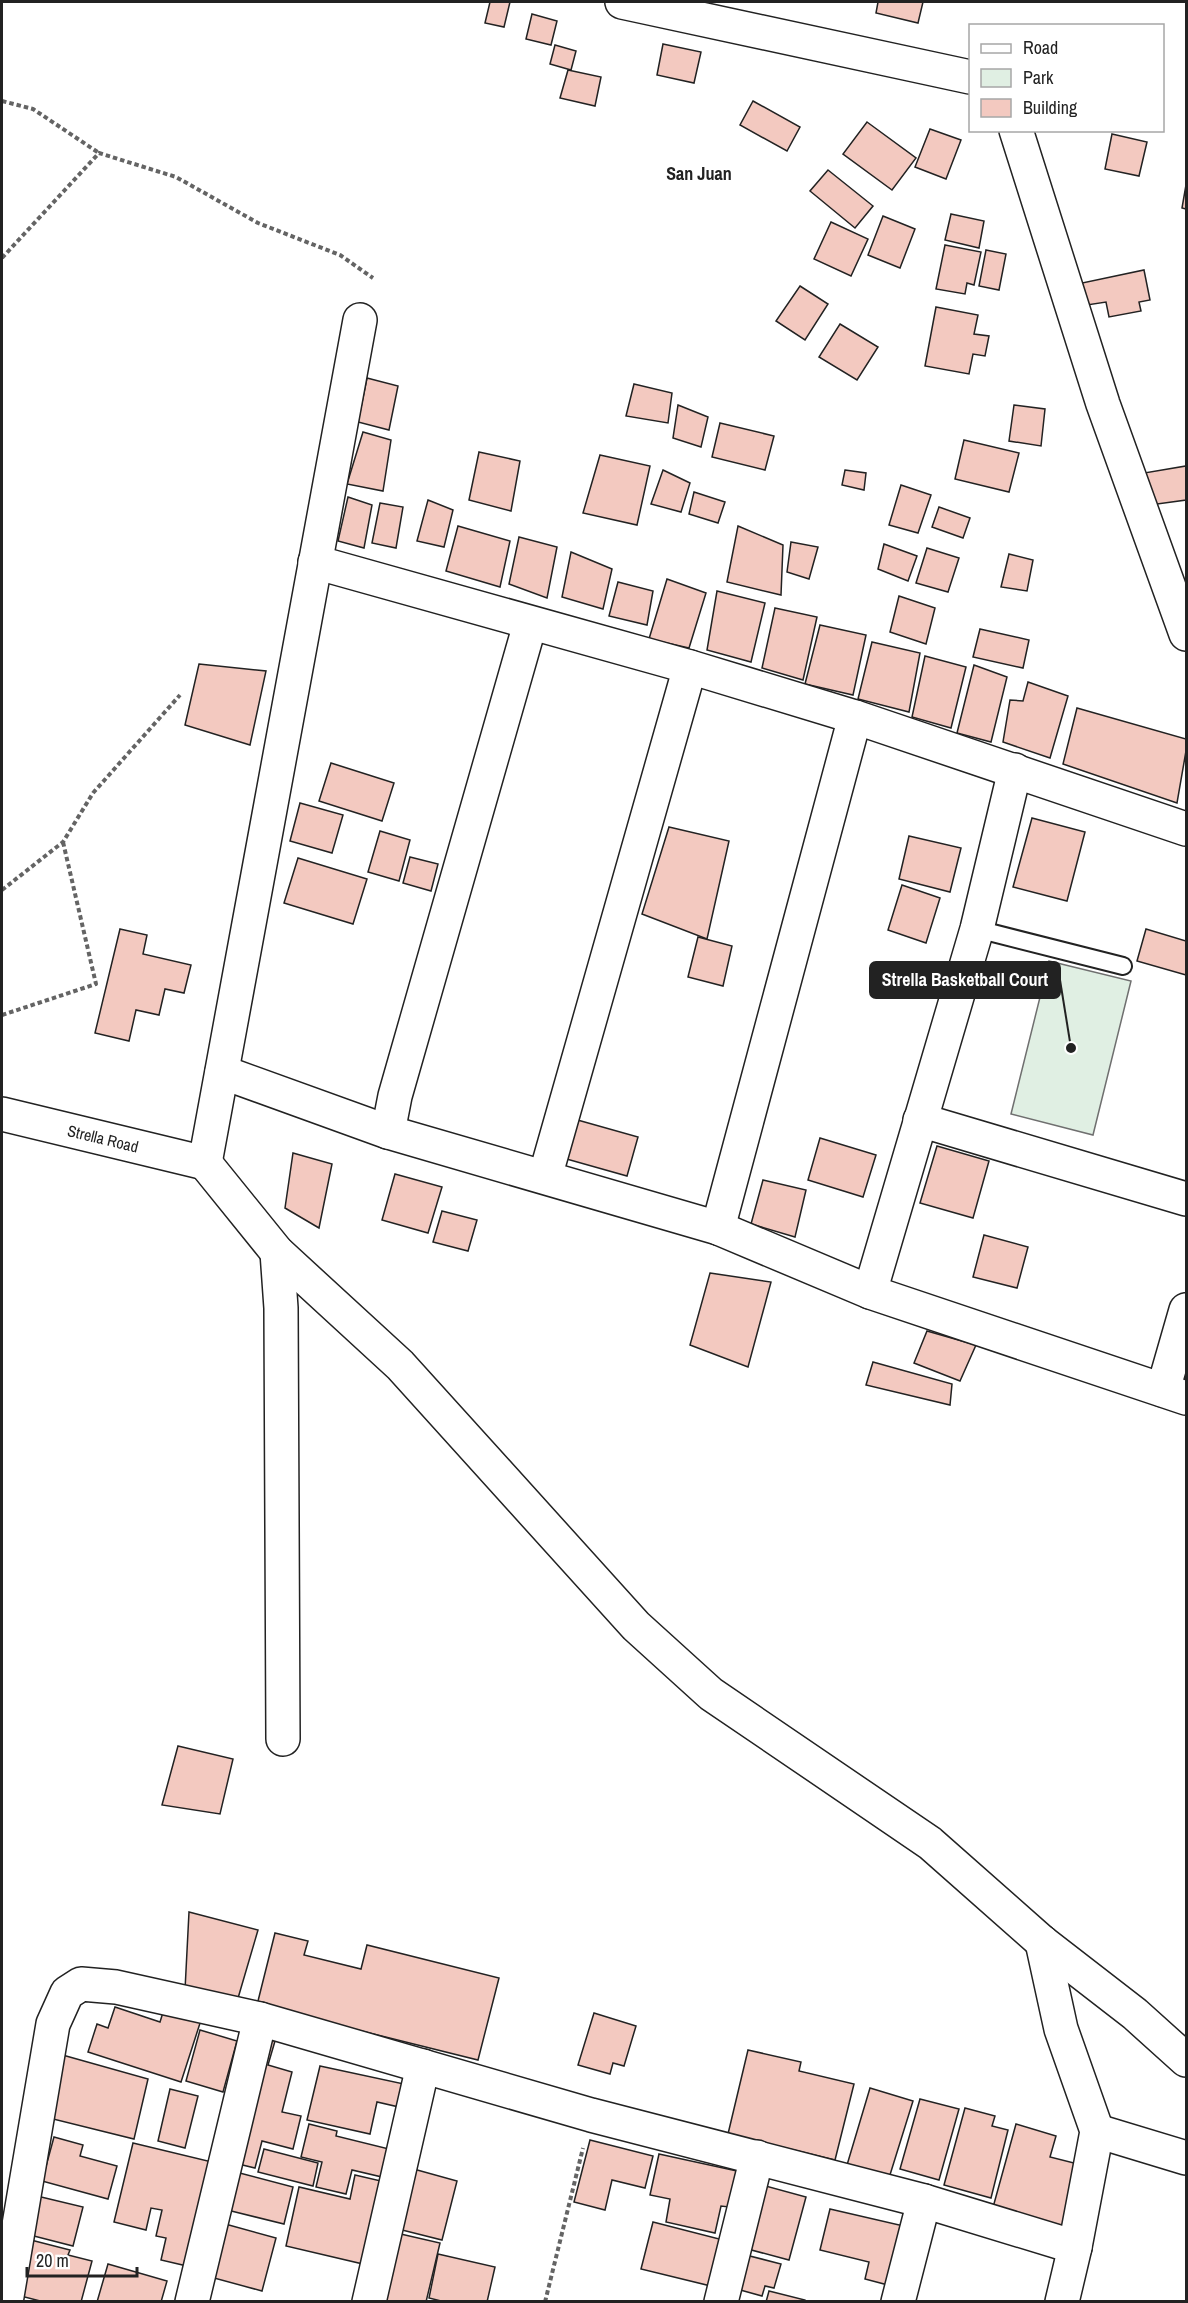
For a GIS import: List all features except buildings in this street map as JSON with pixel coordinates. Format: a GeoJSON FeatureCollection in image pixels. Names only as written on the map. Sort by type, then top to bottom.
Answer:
{"type":"FeatureCollection","features":[{"type":"Feature","properties":{"kind":"street"},"geometry":{"type":"LineString","coordinates":[[622,2],[969,77]]}},
{"type":"Feature","properties":{"kind":"street"},"geometry":{"type":"LineString","coordinates":[[1017,132],[1103,404],[1186,634]]}},
{"type":"Feature","properties":{"kind":"street"},"geometry":{"type":"LineString","coordinates":[[360,320],[205,1163],[277,1252],[400,1365],[644,1634],[711,1694],[930,1843],[1041,1942],[1135,2014],[1186,2060]]}},
{"type":"Feature","properties":{"kind":"street"},"geometry":{"type":"LineString","coordinates":[[315,562],[690,667],[855,717],[1186,829]]}},
{"type":"Feature","properties":{"kind":"street"},"geometry":{"type":"LineString","coordinates":[[388,1132],[395,1096],[530,624]]}},
{"type":"Feature","properties":{"kind":"street"},"geometry":{"type":"LineString","coordinates":[[545,1177],[690,667]]}},
{"type":"Feature","properties":{"kind":"street"},"geometry":{"type":"LineString","coordinates":[[718,1228],[855,717]]}},
{"type":"Feature","properties":{"kind":"street"},"geometry":{"type":"LineString","coordinates":[[870,1292],[977,929],[1015,770]]}},
{"type":"Feature","properties":{"kind":"street"},"geometry":{"type":"LineString","coordinates":[[222,1072],[388,1132],[718,1228],[870,1292],[1175,1394],[1186,1310]]}},
{"type":"Feature","properties":{"kind":"street","name":"Strella Road"},"geometry":{"type":"LineString","coordinates":[[2,1114],[205,1163]]}},
{"type":"Feature","properties":{"kind":"street"},"geometry":{"type":"LineString","coordinates":[[920,1120],[1186,1199]]}},
{"type":"Feature","properties":{"kind":"street"},"geometry":{"type":"LineString","coordinates":[[277,1252],[281,1320],[283,1739]]}},
{"type":"Feature","properties":{"kind":"street"},"geometry":{"type":"LineString","coordinates":[[1041,1942],[1061,2029],[1097,2131],[1075,2247],[1062,2301]]}},
{"type":"Feature","properties":{"kind":"street"},"geometry":{"type":"LineString","coordinates":[[6,2301],[53,2024],[67,1993],[81,1984],[116,1987],[260,2019],[591,2115],[924,2201],[1075,2247]]}},
{"type":"Feature","properties":{"kind":"street"},"geometry":{"type":"LineString","coordinates":[[192,2301],[260,2019]]}},
{"type":"Feature","properties":{"kind":"street"},"geometry":{"type":"LineString","coordinates":[[369,2301],[423,2066]]}},
{"type":"Feature","properties":{"kind":"street"},"geometry":{"type":"LineString","coordinates":[[1097,2131],[1186,2158]]}},
{"type":"Feature","properties":{"kind":"street"},"geometry":{"type":"LineString","coordinates":[[721,2301],[757,2157]]}},
{"type":"Feature","properties":{"kind":"street"},"geometry":{"type":"LineString","coordinates":[[898,2301],[924,2201]]}},
{"type":"Feature","properties":{"kind":"lane"},"geometry":{"type":"LineString","coordinates":[[977,929],[1123,966]]}},
{"type":"Feature","properties":{"kind":"path"},"geometry":{"type":"LineString","coordinates":[[2,101],[33,109],[99,153],[176,177],[258,223],[340,255],[373,278]]}},
{"type":"Feature","properties":{"kind":"path"},"geometry":{"type":"LineString","coordinates":[[2,258],[99,153]]}},
{"type":"Feature","properties":{"kind":"path"},"geometry":{"type":"LineString","coordinates":[[2,890],[63,842],[93,793],[180,695]]}},
{"type":"Feature","properties":{"kind":"path"},"geometry":{"type":"LineString","coordinates":[[2,1015],[96,984],[63,842]]}},
{"type":"Feature","properties":{"kind":"path"},"geometry":{"type":"LineString","coordinates":[[545,2301],[591,2115]]}},
{"type":"Feature","properties":{"kind":"green space"},"geometry":{"type":"Polygon","coordinates":[[[1049,961],[1131,981],[1093,1135],[1011,1114],[1049,961]]]}},
{"type":"Feature","properties":{"kind":"place","name":"Strella Basketball Court"},"geometry":{"type":"Point","coordinates":[1071,1048]}},
{"type":"Feature","properties":{"kind":"district","name":"San Juan"},"geometry":{"type":"Point","coordinates":[699,173]}}]}
